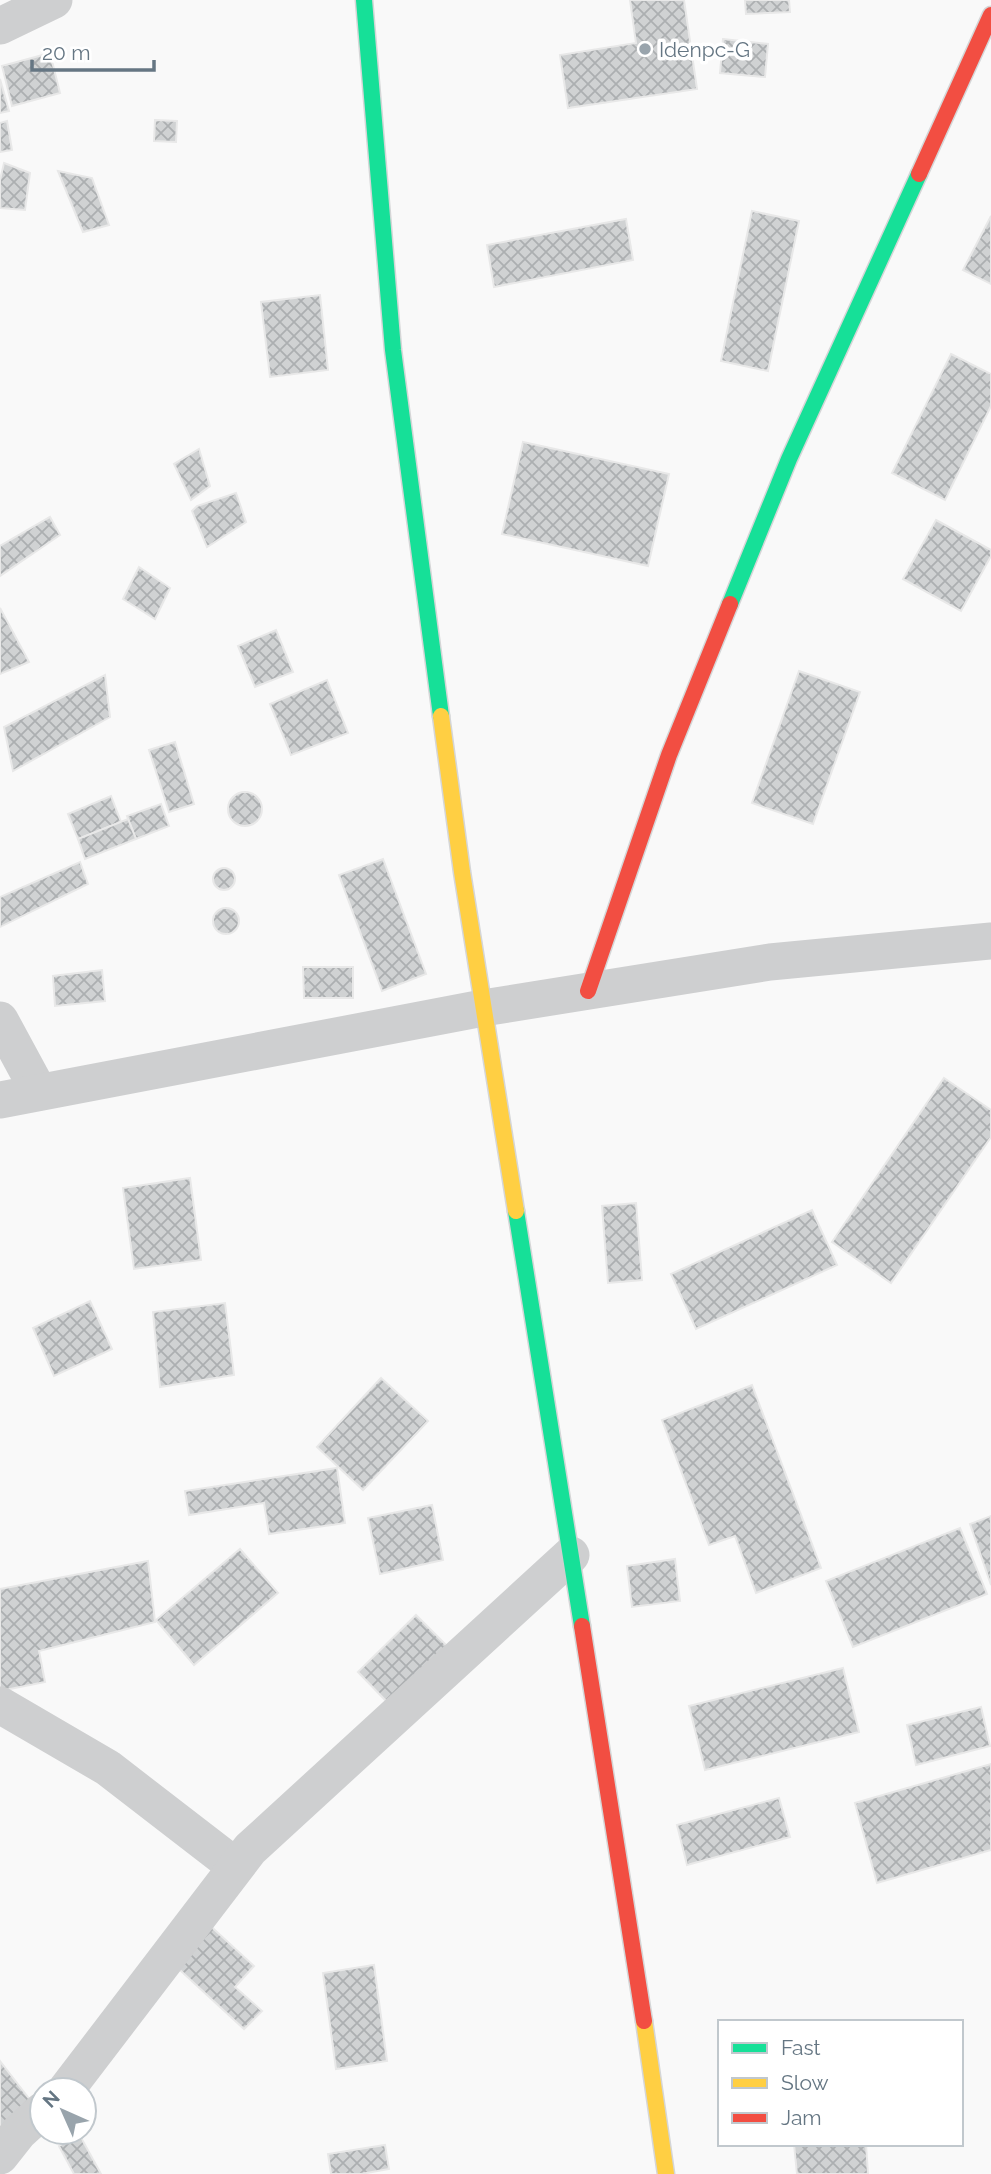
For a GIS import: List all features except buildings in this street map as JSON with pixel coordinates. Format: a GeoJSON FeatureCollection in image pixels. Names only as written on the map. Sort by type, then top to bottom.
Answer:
{"type":"FeatureCollection","features":[{"type":"Feature","properties":{"kind":"main road"},"geometry":{"type":"LineString","coordinates":[[363,0],[393,350],[462,872],[633,1944],[666,2174]]}},
{"type":"Feature","properties":{"kind":"main road"},"geometry":{"type":"LineString","coordinates":[[588,991],[669,755],[789,459],[991,15]]}},
{"type":"Feature","properties":{"kind":"street"},"geometry":{"type":"LineString","coordinates":[[0,26],[54,0]]}},
{"type":"Feature","properties":{"kind":"street"},"geometry":{"type":"LineString","coordinates":[[0,1100],[483,1007],[770,962],[991,941]]}},
{"type":"Feature","properties":{"kind":"street"},"geometry":{"type":"LineString","coordinates":[[0,1020],[39,1092]]}},
{"type":"Feature","properties":{"kind":"street"},"geometry":{"type":"LineString","coordinates":[[76,2076],[234,1866],[266,1832],[571,1555]]}},
{"type":"Feature","properties":{"kind":"street"},"geometry":{"type":"LineString","coordinates":[[0,1705],[108,1768],[234,1866]]}},
{"type":"Feature","properties":{"kind":"street"},"geometry":{"type":"LineString","coordinates":[[0,2156],[28,2124]]}},
{"type":"Feature","properties":{"kind":"traffic: fast"},"geometry":{"type":"LineString","coordinates":[[364,0],[393,350],[441,716]]}},
{"type":"Feature","properties":{"kind":"traffic: fast"},"geometry":{"type":"LineString","coordinates":[[730,604],[789,459],[919,174]]}},
{"type":"Feature","properties":{"kind":"traffic: fast"},"geometry":{"type":"LineString","coordinates":[[516,1211],[582,1626]]}},
{"type":"Feature","properties":{"kind":"traffic: slow"},"geometry":{"type":"LineString","coordinates":[[441,716],[462,872],[516,1211]]}},
{"type":"Feature","properties":{"kind":"traffic: slow"},"geometry":{"type":"LineString","coordinates":[[644,2021],[666,2174]]}},
{"type":"Feature","properties":{"kind":"traffic: jam"},"geometry":{"type":"LineString","coordinates":[[919,174],[991,15]]}},
{"type":"Feature","properties":{"kind":"traffic: jam"},"geometry":{"type":"LineString","coordinates":[[588,991],[669,755],[730,604]]}},
{"type":"Feature","properties":{"kind":"traffic: jam"},"geometry":{"type":"LineString","coordinates":[[582,1626],[644,2021]]}},
{"type":"Feature","properties":{"kind":"place","name":"Idenpc-G"},"geometry":{"type":"Point","coordinates":[645,49]}}]}
